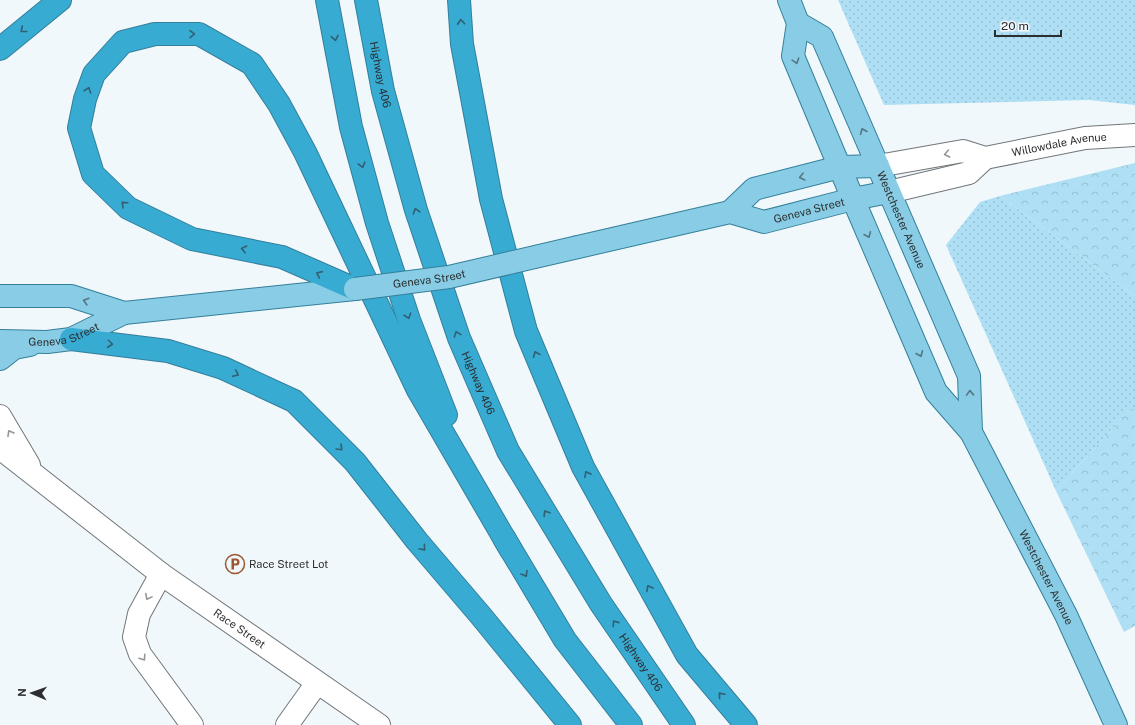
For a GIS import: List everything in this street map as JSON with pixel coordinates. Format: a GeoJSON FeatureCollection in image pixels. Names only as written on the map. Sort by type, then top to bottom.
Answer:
{"type":"FeatureCollection","features":[{"type":"Feature","properties":{"kind":"highway"},"geometry":{"type":"LineString","coordinates":[[327,0],[351,127],[377,223],[409,320],[466,465],[511,550]]}},
{"type":"Feature","properties":{"kind":"highway","name":"Highway 406"},"geometry":{"type":"LineString","coordinates":[[366,0],[383,91],[416,210],[459,338],[508,451],[601,604],[684,725]]}},
{"type":"Feature","properties":{"kind":"highway"},"geometry":{"type":"LineString","coordinates":[[459,0],[462,44],[491,199],[526,331],[583,467],[683,648],[687,655],[746,725]]}},
{"type":"Feature","properties":{"kind":"highway"},"geometry":{"type":"LineString","coordinates":[[0,49],[54,5]]}},
{"type":"Feature","properties":{"kind":"highway"},"geometry":{"type":"LineString","coordinates":[[355,289],[282,257],[192,239],[128,208],[93,174],[79,128],[85,99],[94,74],[122,42],[155,34],[199,34],[252,64],[279,104],[305,152],[418,390],[565,640],[632,725]]}},
{"type":"Feature","properties":{"kind":"highway"},"geometry":{"type":"LineString","coordinates":[[71,339],[168,351],[223,368],[294,401],[355,462],[417,541],[481,616],[570,725]]}},
{"type":"Feature","properties":{"kind":"main road"},"geometry":{"type":"LineString","coordinates":[[789,0],[798,22]]}},
{"type":"Feature","properties":{"kind":"main road","name":"Westchester Avenue"},"geometry":{"type":"LineString","coordinates":[[971,432],[969,376],[822,37],[798,22],[793,56],[936,392],[971,432],[1066,614],[1116,725]]}},
{"type":"Feature","properties":{"kind":"main road"},"geometry":{"type":"LineString","coordinates":[[730,212],[754,189],[840,168],[878,166]]}},
{"type":"Feature","properties":{"kind":"main road","name":"Geneva Street"},"geometry":{"type":"LineString","coordinates":[[0,341],[47,342],[71,339],[124,313],[449,278],[730,212],[764,222],[853,199],[889,192]]}},
{"type":"Feature","properties":{"kind":"main road","name":"Geneva Street"},"geometry":{"type":"LineString","coordinates":[[0,296],[71,296],[124,313]]}},
{"type":"Feature","properties":{"kind":"main road"},"geometry":{"type":"LineString","coordinates":[[0,359],[14,348],[47,342]]}},
{"type":"Feature","properties":{"kind":"street","name":"Willowdale Avenue"},"geometry":{"type":"LineString","coordinates":[[878,166],[963,151],[984,158],[1085,138],[1135,135]]}},
{"type":"Feature","properties":{"kind":"street"},"geometry":{"type":"LineString","coordinates":[[889,192],[968,173],[984,158]]}},
{"type":"Feature","properties":{"kind":"street","name":"Race Street"},"geometry":{"type":"LineString","coordinates":[[0,416],[34,474]]}},
{"type":"Feature","properties":{"kind":"street","name":"Race Street"},"geometry":{"type":"LineString","coordinates":[[0,448],[161,574],[379,725]]}},
{"type":"Feature","properties":{"kind":"street"},"geometry":{"type":"LineString","coordinates":[[161,574],[139,614],[134,637],[140,654],[192,725]]}},
{"type":"Feature","properties":{"kind":"street"},"geometry":{"type":"LineString","coordinates":[[287,725],[317,683]]}},
{"type":"Feature","properties":{"kind":"green space"},"geometry":{"type":"Polygon","coordinates":[[[838,0],[1135,0],[1135,105],[1089,100],[884,105],[838,0]]]}},
{"type":"Feature","properties":{"kind":"green space"},"geometry":{"type":"Polygon","coordinates":[[[1135,163],[1135,296],[1000,196],[1135,163]]]}},
{"type":"Feature","properties":{"kind":"green space"},"geometry":{"type":"Polygon","coordinates":[[[1000,196],[1135,296],[1135,408],[1128,411],[1056,491],[946,245],[980,202],[1000,196]]]}},
{"type":"Feature","properties":{"kind":"green space"},"geometry":{"type":"Polygon","coordinates":[[[1135,408],[1135,626],[1124,632],[1056,491],[1128,411],[1135,408]]]}},
{"type":"Feature","properties":{"kind":"place","name":"Race Street Lot"},"geometry":{"type":"Point","coordinates":[235,564]}}]}
